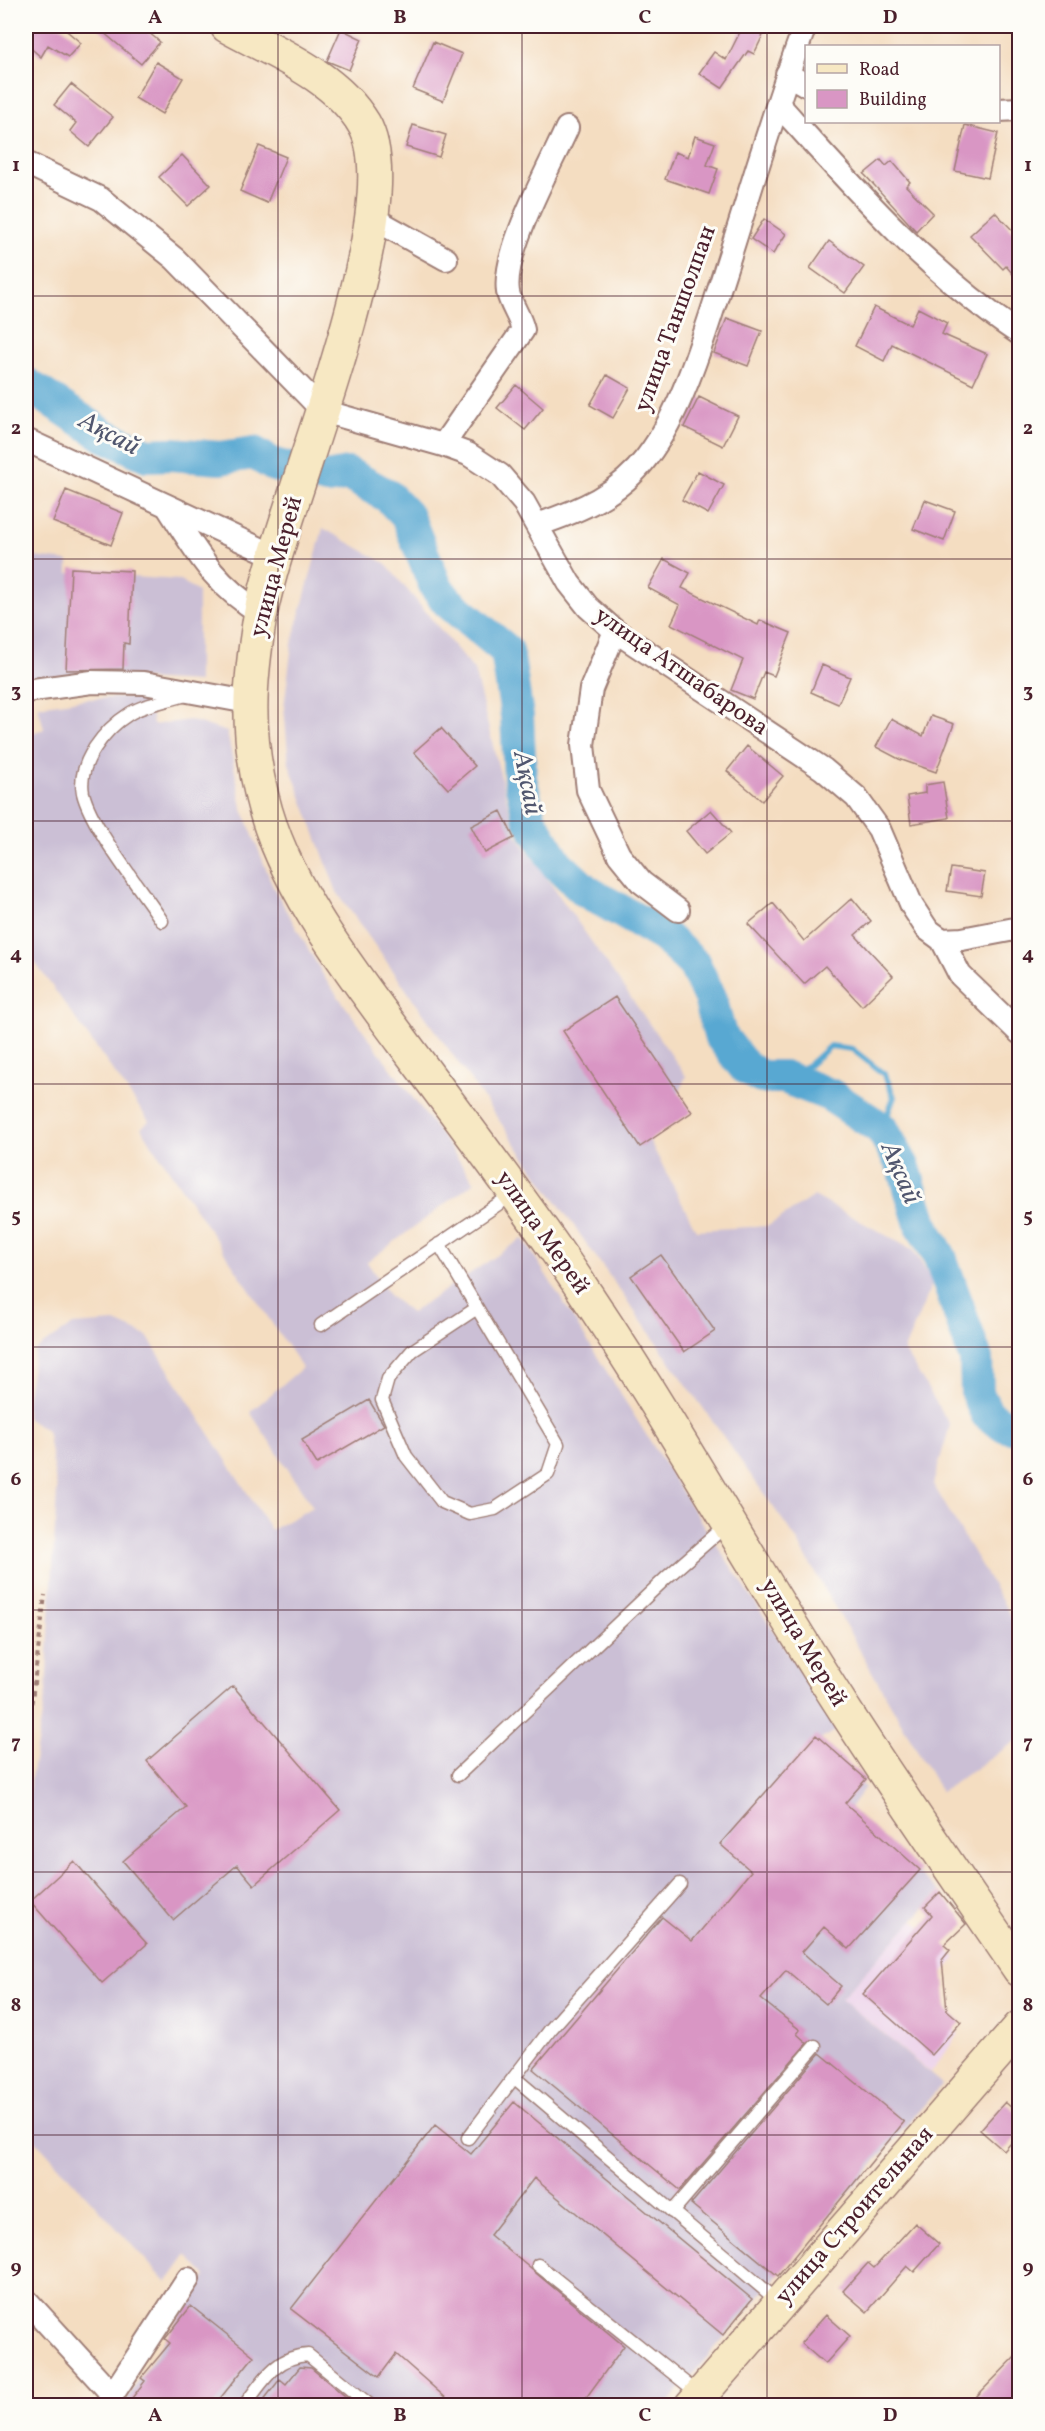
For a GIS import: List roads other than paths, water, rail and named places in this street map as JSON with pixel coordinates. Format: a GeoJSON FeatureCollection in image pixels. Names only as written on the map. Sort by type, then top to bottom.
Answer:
{"type":"FeatureCollection","features":[{"type":"Feature","properties":{"kind":"main road"},"geometry":{"type":"LineString","coordinates":[[227,26],[325,80],[348,102],[366,128],[375,156],[375,197],[371,217],[352,303],[323,411]]}},
{"type":"Feature","properties":{"kind":"main road","name":"улица Мерей"},"geometry":{"type":"LineString","coordinates":[[323,411],[275,556],[261,613],[248,702],[253,759],[265,809],[284,857],[313,910],[353,974],[514,1193],[615,1338],[840,1704],[1020,1970]]}},
{"type":"Feature","properties":{"kind":"main road","name":"улица Строительная"},"geometry":{"type":"LineString","coordinates":[[695,2400],[1020,2027]]}},
{"type":"Feature","properties":{"kind":"street","name":"улица Таншолпан"},"geometry":{"type":"LineString","coordinates":[[537,525],[582,509],[613,491],[646,459],[667,428],[707,327],[778,104],[797,79],[805,26]]}},
{"type":"Feature","properties":{"kind":"street"},"geometry":{"type":"LineString","coordinates":[[778,104],[891,228],[934,269],[1020,334]]}},
{"type":"Feature","properties":{"kind":"street"},"geometry":{"type":"LineString","coordinates":[[1000,110],[1020,109]]}},
{"type":"Feature","properties":{"kind":"street"},"geometry":{"type":"LineString","coordinates":[[443,445],[523,330],[520,316],[508,292],[511,254],[567,128]]}},
{"type":"Feature","properties":{"kind":"street"},"geometry":{"type":"LineString","coordinates":[[26,163],[101,199],[175,259],[323,411]]}},
{"type":"Feature","properties":{"kind":"street"},"geometry":{"type":"LineString","coordinates":[[371,217],[446,259]]}},
{"type":"Feature","properties":{"kind":"street","name":"улица Атшабарова"},"geometry":{"type":"LineString","coordinates":[[323,411],[468,454],[500,475],[524,503],[569,583],[588,607],[615,631],[823,769],[856,796],[879,829],[912,906],[927,929],[942,939]]}},
{"type":"Feature","properties":{"kind":"street"},"geometry":{"type":"LineString","coordinates":[[26,440],[275,556]]}},
{"type":"Feature","properties":{"kind":"street"},"geometry":{"type":"LineString","coordinates":[[167,506],[210,572],[235,597],[261,613]]}},
{"type":"Feature","properties":{"kind":"street"},"geometry":{"type":"LineString","coordinates":[[615,631],[591,689],[583,745],[588,790],[619,855],[641,882],[678,910]]}},
{"type":"Feature","properties":{"kind":"street"},"geometry":{"type":"LineString","coordinates":[[26,691],[92,682],[144,683],[248,702]]}},
{"type":"Feature","properties":{"kind":"street"},"geometry":{"type":"LineString","coordinates":[[1020,928],[962,939],[942,939],[960,975],[1020,1033]]}},
{"type":"Feature","properties":{"kind":"street"},"geometry":{"type":"LineString","coordinates":[[26,2300],[108,2400],[188,2279]]}},
{"type":"Feature","properties":{"kind":"lane"},"geometry":{"type":"LineString","coordinates":[[162,921],[93,818],[83,791],[86,763],[102,740],[130,714],[192,693]]}},
{"type":"Feature","properties":{"kind":"lane"},"geometry":{"type":"LineString","coordinates":[[321,1325],[514,1193]]}},
{"type":"Feature","properties":{"kind":"lane"},"geometry":{"type":"LineString","coordinates":[[439,1244],[558,1444],[548,1474],[495,1509],[470,1514],[442,1502],[406,1456],[382,1400],[388,1379],[412,1351],[477,1308]]}},
{"type":"Feature","properties":{"kind":"lane"},"geometry":{"type":"LineString","coordinates":[[458,1775],[666,1578],[730,1522]]}},
{"type":"Feature","properties":{"kind":"lane"},"geometry":{"type":"LineString","coordinates":[[468,2138],[516,2079],[550,2030],[680,1884]]}},
{"type":"Feature","properties":{"kind":"lane"},"geometry":{"type":"LineString","coordinates":[[672,2212],[815,2046]]}},
{"type":"Feature","properties":{"kind":"lane"},"geometry":{"type":"LineString","coordinates":[[516,2079],[780,2303]]}},
{"type":"Feature","properties":{"kind":"lane"},"geometry":{"type":"LineString","coordinates":[[538,2265],[695,2400]]}},
{"type":"Feature","properties":{"kind":"lane"},"geometry":{"type":"LineString","coordinates":[[243,2406],[274,2367],[292,2355],[308,2355],[371,2406]]}},
{"type":"Feature","properties":{"kind":"waterway","name":"Ақсай"},"geometry":{"type":"LineString","coordinates":[[26,384],[104,435],[147,455],[171,454],[220,458],[254,453],[274,465],[327,478],[348,474],[388,496],[407,516],[436,587],[448,602],[507,651],[517,716],[520,778],[530,820],[557,864],[586,891],[664,936],[694,964],[710,998],[720,1035],[744,1066],[761,1077],[784,1077],[830,1095],[882,1129],[904,1168],[921,1224],[940,1257],[976,1359],[977,1393],[987,1414],[1006,1426],[1020,1429]]}},
{"type":"Feature","properties":{"kind":"waterway"},"geometry":{"type":"LineString","coordinates":[[784,1077],[809,1065],[830,1046],[852,1049],[885,1075],[894,1097],[882,1129]]}}]}
